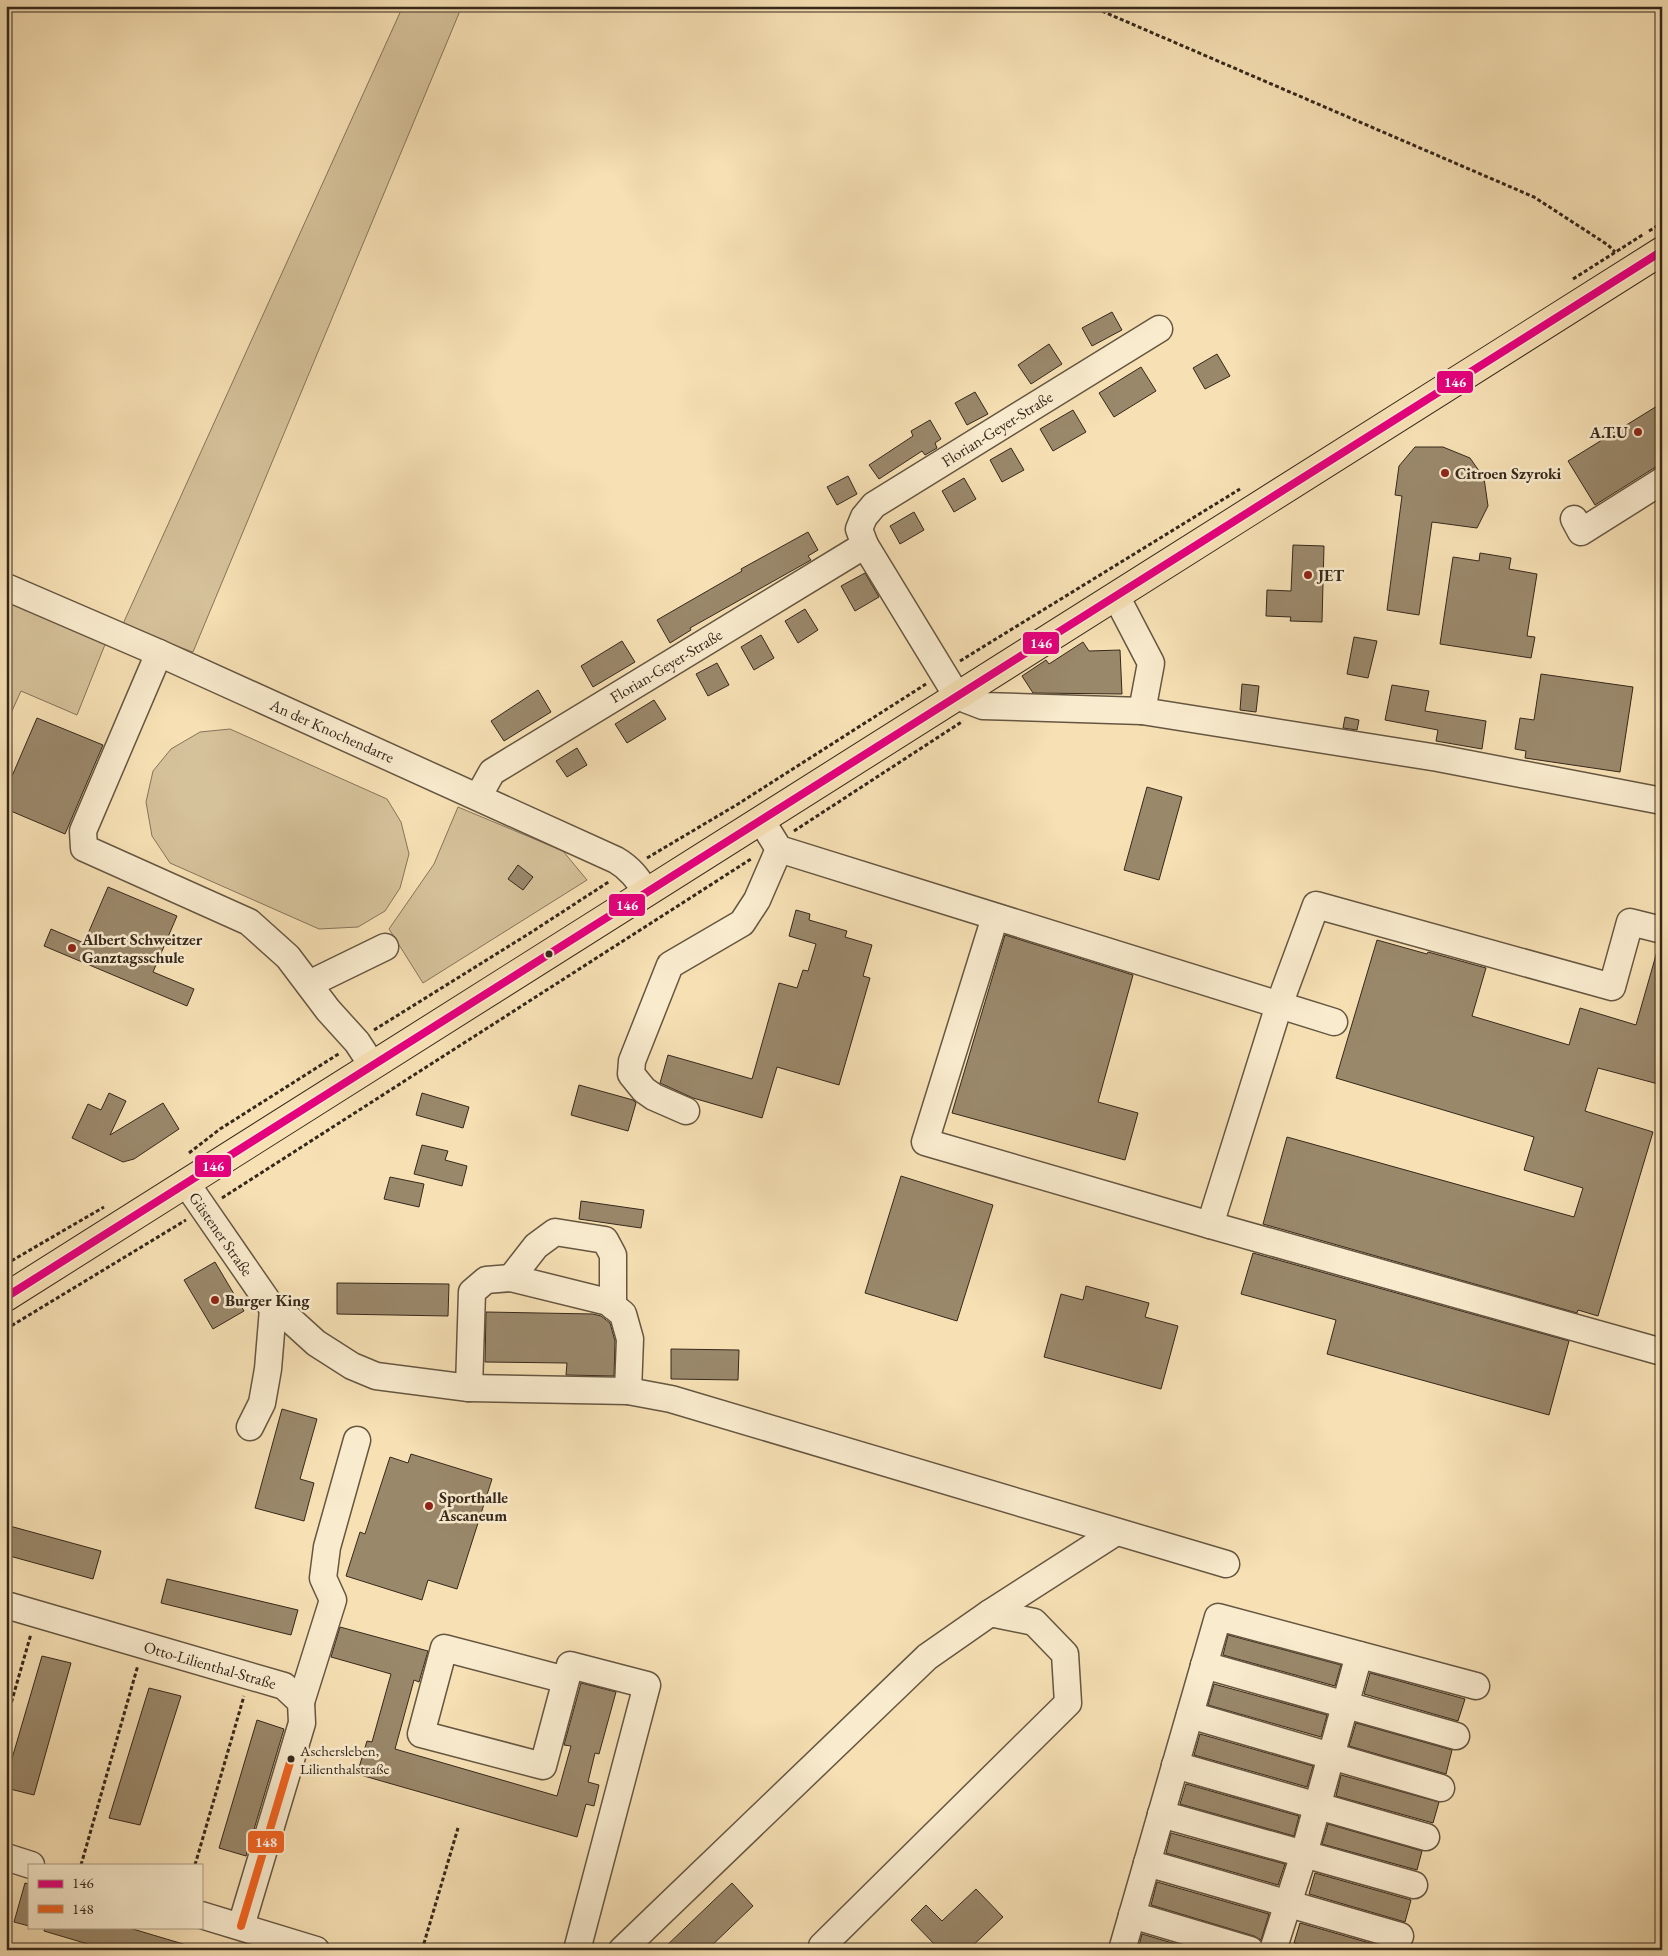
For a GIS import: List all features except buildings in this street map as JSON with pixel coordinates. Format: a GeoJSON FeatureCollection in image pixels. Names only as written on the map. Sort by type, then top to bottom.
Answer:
{"type":"FeatureCollection","features":[{"type":"Feature","properties":{"kind":"main road","name":"Güstener Straße"},"geometry":{"type":"LineString","coordinates":[[6,1297],[184,1171],[372,1065],[761,820],[950,685],[1116,596],[1662,252]]}},
{"type":"Feature","properties":{"kind":"street","name":"Florian-Geyer-Straße"},"geometry":{"type":"LineString","coordinates":[[950,685],[865,545],[859,529],[864,517],[874,505],[1159,329]]}},
{"type":"Feature","properties":{"kind":"street"},"geometry":{"type":"LineString","coordinates":[[1574,520],[1581,532],[1662,481]]}},
{"type":"Feature","properties":{"kind":"street","name":"Florian-Geyer-Straße"},"geometry":{"type":"LineString","coordinates":[[478,797],[492,772],[865,545]]}},
{"type":"Feature","properties":{"kind":"street","name":"An der Knochendarre"},"geometry":{"type":"LineString","coordinates":[[6,587],[159,653],[616,860],[629,869],[646,892]]}},
{"type":"Feature","properties":{"kind":"street"},"geometry":{"type":"LineString","coordinates":[[1116,596],[1151,663],[1142,711]]}},
{"type":"Feature","properties":{"kind":"street"},"geometry":{"type":"LineString","coordinates":[[159,653],[83,831],[84,848],[249,922],[288,958],[328,1010],[357,1042],[372,1065]]}},
{"type":"Feature","properties":{"kind":"street"},"geometry":{"type":"LineString","coordinates":[[950,685],[983,706],[1142,711],[1438,758],[1662,801]]}},
{"type":"Feature","properties":{"kind":"street"},"geometry":{"type":"LineString","coordinates":[[761,820],[777,846],[995,917],[1334,1022]]}},
{"type":"Feature","properties":{"kind":"street"},"geometry":{"type":"LineString","coordinates":[[686,1111],[654,1097],[644,1090],[631,1074],[632,1061],[670,965],[742,923],[757,900],[777,846]]}},
{"type":"Feature","properties":{"kind":"street"},"geometry":{"type":"LineString","coordinates":[[1210,1225],[1279,1005],[1316,905],[1612,987],[1630,922],[1662,930]]}},
{"type":"Feature","properties":{"kind":"street"},"geometry":{"type":"LineString","coordinates":[[995,917],[925,1142],[1210,1225],[1662,1352]]}},
{"type":"Feature","properties":{"kind":"street"},"geometry":{"type":"LineString","coordinates":[[309,984],[385,947]]}},
{"type":"Feature","properties":{"kind":"street","name":"Güstener Straße"},"geometry":{"type":"LineString","coordinates":[[184,1171],[203,1210],[273,1309]]}},
{"type":"Feature","properties":{"kind":"street"},"geometry":{"type":"LineString","coordinates":[[511,1278],[536,1246],[555,1232],[604,1240],[613,1256],[613,1306]]}},
{"type":"Feature","properties":{"kind":"street"},"geometry":{"type":"LineString","coordinates":[[469,1388],[472,1292],[486,1280],[511,1278],[608,1302],[623,1314],[630,1339],[628,1391]]}},
{"type":"Feature","properties":{"kind":"street"},"geometry":{"type":"LineString","coordinates":[[250,1427],[262,1404],[268,1368],[273,1309],[284,1313],[323,1348],[352,1366],[376,1376],[469,1388],[628,1391],[671,1400],[1226,1564]]}},
{"type":"Feature","properties":{"kind":"street"},"geometry":{"type":"LineString","coordinates":[[241,1926],[302,1723],[300,1702],[333,1600],[323,1578],[327,1547],[357,1440]]}},
{"type":"Feature","properties":{"kind":"street"},"geometry":{"type":"LineString","coordinates":[[622,1950],[927,1656],[1116,1532]]}},
{"type":"Feature","properties":{"kind":"street","name":"Otto-Lilienthal-Straße"},"geometry":{"type":"LineString","coordinates":[[6,1605],[284,1686],[300,1702]]}},
{"type":"Feature","properties":{"kind":"street"},"geometry":{"type":"LineString","coordinates":[[822,1946],[1068,1703],[1065,1654],[1034,1622],[990,1613]]}},
{"type":"Feature","properties":{"kind":"street"},"geometry":{"type":"LineString","coordinates":[[1122,1950],[1218,1617],[1476,1686]]}},
{"type":"Feature","properties":{"kind":"street"},"geometry":{"type":"LineString","coordinates":[[566,1680],[444,1648],[421,1734],[543,1766],[566,1680],[570,1665],[647,1686],[577,1950]]}},
{"type":"Feature","properties":{"kind":"street"},"geometry":{"type":"LineString","coordinates":[[1273,1950],[1304,1854],[1359,1655]]}},
{"type":"Feature","properties":{"kind":"street"},"geometry":{"type":"LineString","coordinates":[[1204,1665],[1456,1736]]}},
{"type":"Feature","properties":{"kind":"street"},"geometry":{"type":"LineString","coordinates":[[1190,1714],[1440,1788]]}},
{"type":"Feature","properties":{"kind":"street"},"geometry":{"type":"LineString","coordinates":[[1175,1765],[1426,1837]]}},
{"type":"Feature","properties":{"kind":"street"},"geometry":{"type":"LineString","coordinates":[[1161,1814],[1414,1885]]}},
{"type":"Feature","properties":{"kind":"street"},"geometry":{"type":"LineString","coordinates":[[1147,1863],[1400,1936]]}},
{"type":"Feature","properties":{"kind":"street"},"geometry":{"type":"LineString","coordinates":[[202,1915],[316,1950]]}},
{"type":"Feature","properties":{"kind":"street"},"geometry":{"type":"LineString","coordinates":[[1132,1916],[1250,1950]]}},
{"type":"Feature","properties":{"kind":"path"},"geometry":{"type":"LineString","coordinates":[[1090,6],[1534,197],[1608,245],[1634,269]]}},
{"type":"Feature","properties":{"kind":"path"},"geometry":{"type":"LineString","coordinates":[[1572,279],[1614,251],[1662,223]]}},
{"type":"Feature","properties":{"kind":"path"},"geometry":{"type":"LineString","coordinates":[[184,1171],[220,1129],[629,869],[738,804],[950,685],[990,641],[1241,488]]}},
{"type":"Feature","properties":{"kind":"path"},"geometry":{"type":"LineString","coordinates":[[6,1330],[203,1210],[777,846],[983,706]]}},
{"type":"Feature","properties":{"kind":"path"},"geometry":{"type":"LineString","coordinates":[[6,1264],[110,1203]]}},
{"type":"Feature","properties":{"kind":"path"},"geometry":{"type":"LineString","coordinates":[[6,1721],[36,1614]]}},
{"type":"Feature","properties":{"kind":"path"},"geometry":{"type":"LineString","coordinates":[[81,1864],[143,1645]]}},
{"type":"Feature","properties":{"kind":"path"},"geometry":{"type":"LineString","coordinates":[[195,1864],[249,1676]]}},
{"type":"Feature","properties":{"kind":"path"},"geometry":{"type":"LineString","coordinates":[[422,1950],[458,1828]]}},
{"type":"Feature","properties":{"kind":"shaded area"},"geometry":{"type":"Polygon","coordinates":[[[403,6],[462,6],[193,652],[122,626],[403,6]]]}},
{"type":"Feature","properties":{"kind":"shaded area"},"geometry":{"type":"Polygon","coordinates":[[[6,597],[106,642],[77,715],[21,691],[6,724],[6,597]]]}},
{"type":"Feature","properties":{"kind":"shaded area"},"geometry":{"type":"Polygon","coordinates":[[[230,729],[387,799],[401,822],[409,854],[400,888],[385,911],[358,927],[319,929],[170,863],[152,836],[146,802],[153,771],[171,749],[200,732],[230,729]]]}},
{"type":"Feature","properties":{"kind":"shaded area"},"geometry":{"type":"Polygon","coordinates":[[[458,807],[563,851],[587,880],[423,983],[389,929],[434,864],[458,807]]]}},
{"type":"Feature","properties":{"kind":"transit line","name":"146"},"geometry":{"type":"LineString","coordinates":[[6,1297],[1662,251]]}},
{"type":"Feature","properties":{"kind":"transit line","name":"148"},"geometry":{"type":"LineString","coordinates":[[241,1926],[291,1759]]}},
{"type":"Feature","properties":{"kind":"place","name":"A.T.U"},"geometry":{"type":"Point","coordinates":[1638,432]}},
{"type":"Feature","properties":{"kind":"place","name":"Citroen Szyroki"},"geometry":{"type":"Point","coordinates":[1445,473]}},
{"type":"Feature","properties":{"kind":"place","name":"JET"},"geometry":{"type":"Point","coordinates":[1308,575]}},
{"type":"Feature","properties":{"kind":"place","name":"Albert Schweitzer Ganztagsschule"},"geometry":{"type":"Point","coordinates":[72,948]}},
{"type":"Feature","properties":{"kind":"place","name":"Burger King"},"geometry":{"type":"Point","coordinates":[215,1300]}},
{"type":"Feature","properties":{"kind":"place","name":"Sporthalle Ascaneum"},"geometry":{"type":"Point","coordinates":[429,1506]}},
{"type":"Feature","properties":{"kind":"place","name":"Aschersleben, Lilienthalstraße"},"geometry":{"type":"Point","coordinates":[291,1759]}}]}
